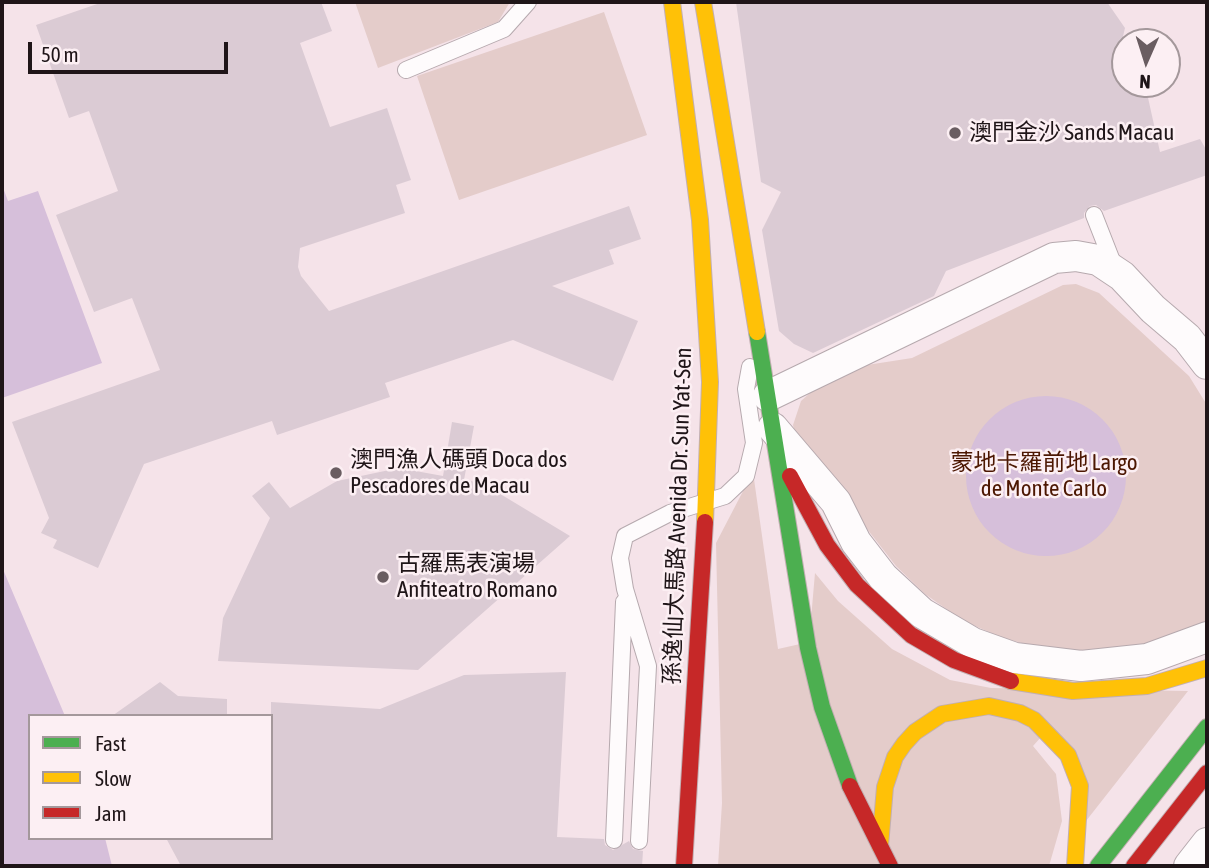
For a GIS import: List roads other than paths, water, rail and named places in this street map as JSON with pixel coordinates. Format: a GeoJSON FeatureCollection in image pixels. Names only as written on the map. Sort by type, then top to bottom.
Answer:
{"type":"FeatureCollection","features":[{"type":"Feature","properties":{"kind":"main road","name":"孫逸仙大馬路 Avenida Dr. Sun Yat-Sen"},"geometry":{"type":"LineString","coordinates":[[672,2],[685,84],[708,324],[706,503],[684,866]]}},
{"type":"Feature","properties":{"kind":"main road"},"geometry":{"type":"LineString","coordinates":[[704,2],[808,648],[822,707],[841,764],[890,866]]}},
{"type":"Feature","properties":{"kind":"main road"},"geometry":{"type":"LineString","coordinates":[[775,440],[816,523],[841,565],[873,603],[932,649],[976,670],[1036,687],[1098,692],[1147,686],[1207,668]]}},
{"type":"Feature","properties":{"kind":"main road"},"geometry":{"type":"LineString","coordinates":[[706,503],[710,720]]}},
{"type":"Feature","properties":{"kind":"main road"},"geometry":{"type":"LineString","coordinates":[[880,848],[885,787],[895,757],[915,732],[928,722],[957,709],[973,706],[997,707],[1020,713],[1047,730],[1068,755],[1080,786],[1075,866]]}},
{"type":"Feature","properties":{"kind":"main road"},"geometry":{"type":"LineString","coordinates":[[1098,866],[1207,727]]}},
{"type":"Feature","properties":{"kind":"main road"},"geometry":{"type":"LineString","coordinates":[[1134,866],[1207,773]]}},
{"type":"Feature","properties":{"kind":"street"},"geometry":{"type":"LineString","coordinates":[[768,396],[1054,258],[1076,256],[1098,260],[1122,276],[1153,309],[1187,338],[1207,364]]}},
{"type":"Feature","properties":{"kind":"street"},"geometry":{"type":"LineString","coordinates":[[775,440],[836,502],[856,542],[883,577],[922,613],[973,643],[1037,662],[1092,666],[1147,659],[1207,637]]}},
{"type":"Feature","properties":{"kind":"street"},"geometry":{"type":"LineString","coordinates":[[1189,866],[1207,843]]}},
{"type":"Feature","properties":{"kind":"lane"},"geometry":{"type":"LineString","coordinates":[[406,70],[504,29],[528,2]]}},
{"type":"Feature","properties":{"kind":"lane"},"geometry":{"type":"LineString","coordinates":[[1094,215],[1109,260],[1122,276]]}},
{"type":"Feature","properties":{"kind":"lane"},"geometry":{"type":"LineString","coordinates":[[639,841],[648,666],[625,589],[620,558],[625,536],[670,513],[706,503],[733,490],[750,467],[754,443],[747,380],[760,350]]}},
{"type":"Feature","properties":{"kind":"lane"},"geometry":{"type":"LineString","coordinates":[[614,840],[625,589]]}},
{"type":"Feature","properties":{"kind":"place","name":"澳門金沙 Sands Macau"},"geometry":{"type":"Point","coordinates":[955,133]}},
{"type":"Feature","properties":{"kind":"place","name":"澳門漁人碼頭 Doca dos Pescadores de Macau"},"geometry":{"type":"Point","coordinates":[336,473]}},
{"type":"Feature","properties":{"kind":"place","name":"古羅馬表演場 Anfiteatro Romano"},"geometry":{"type":"Point","coordinates":[383,577]}},
{"type":"Feature","properties":{"kind":"park label","name":"蒙地卡羅前地 Largo de Monte Carlo"},"geometry":{"type":"Point","coordinates":[1044,476]}}]}
